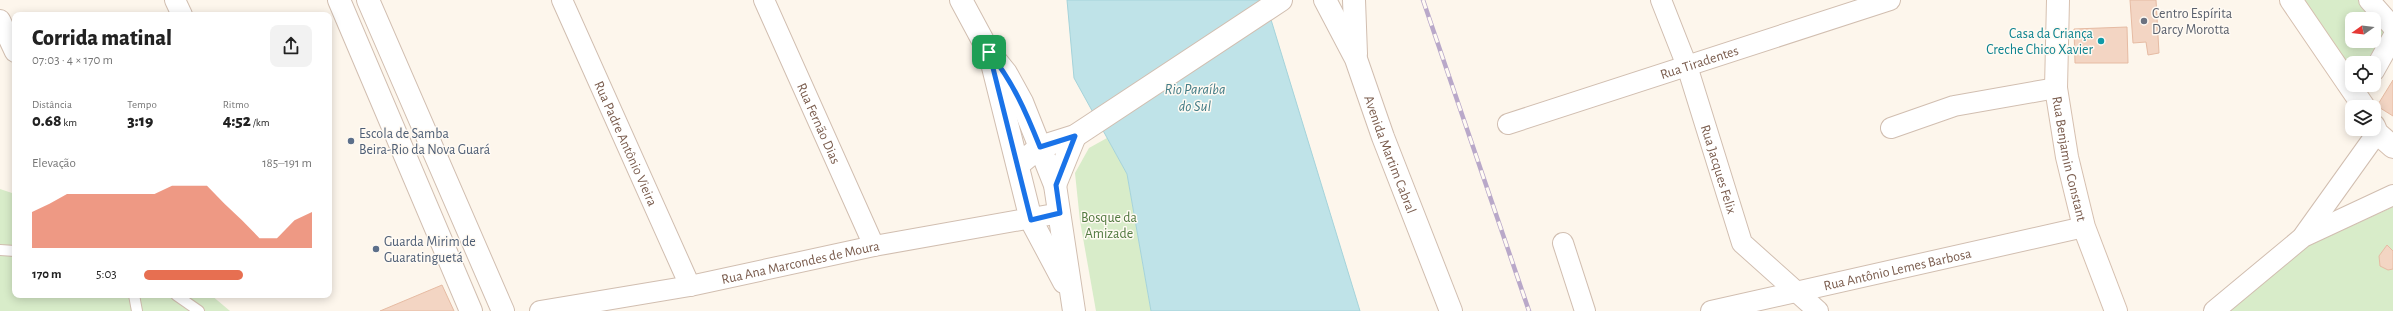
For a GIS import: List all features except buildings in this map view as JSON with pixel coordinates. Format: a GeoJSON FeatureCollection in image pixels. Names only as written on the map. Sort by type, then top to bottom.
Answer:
{"type":"FeatureCollection","features":[{"type":"Feature","properties":{"kind":"street"},"geometry":{"type":"LineString","coordinates":[[175,0],[181,12]]}},
{"type":"Feature","properties":{"kind":"street"},"geometry":{"type":"LineString","coordinates":[[339,0],[471,311]]}},
{"type":"Feature","properties":{"kind":"street"},"geometry":{"type":"LineString","coordinates":[[368,0],[503,311]]}},
{"type":"Feature","properties":{"kind":"street","name":"Rua Padre Antônio Vieira"},"geometry":{"type":"LineString","coordinates":[[562,0],[690,286]]}},
{"type":"Feature","properties":{"kind":"street","name":"Rua Fernão Dias"},"geometry":{"type":"LineString","coordinates":[[764,0],[874,246]]}},
{"type":"Feature","properties":{"kind":"street"},"geometry":{"type":"LineString","coordinates":[[961,0],[989,52],[1006,73],[1022,102],[1056,185],[1073,304]]}},
{"type":"Feature","properties":{"kind":"street"},"geometry":{"type":"LineString","coordinates":[[1018,165],[1040,147],[1081,131],[1281,0]]}},
{"type":"Feature","properties":{"kind":"street","name":"Avenida Martim Cabral"},"geometry":{"type":"LineString","coordinates":[[1324,0],[1356,59],[1383,137],[1452,311]]}},
{"type":"Feature","properties":{"kind":"street"},"geometry":{"type":"LineString","coordinates":[[1354,0],[1356,59]]}},
{"type":"Feature","properties":{"kind":"street","name":"Rua Jacques Felix"},"geometry":{"type":"LineString","coordinates":[[1661,0],[1687,66],[1742,243],[1818,311]]}},
{"type":"Feature","properties":{"kind":"street","name":"Rua Tiradentes"},"geometry":{"type":"LineString","coordinates":[[1508,124],[1890,0]]}},
{"type":"Feature","properties":{"kind":"street","name":"Rua Benjamin Constant"},"geometry":{"type":"LineString","coordinates":[[2058,0],[2056,88],[2067,157],[2084,227],[2116,311]]}},
{"type":"Feature","properties":{"kind":"street"},"geometry":{"type":"LineString","coordinates":[[2291,0],[2363,97]]}},
{"type":"Feature","properties":{"kind":"street"},"geometry":{"type":"LineString","coordinates":[[2370,0],[2393,27]]}},
{"type":"Feature","properties":{"kind":"street"},"geometry":{"type":"LineString","coordinates":[[0,20],[12,46]]}},
{"type":"Feature","properties":{"kind":"street"},"geometry":{"type":"LineString","coordinates":[[2381,58],[2393,37]]}},
{"type":"Feature","properties":{"kind":"street"},"geometry":{"type":"LineString","coordinates":[[989,52],[1031,220],[1073,304]]}},
{"type":"Feature","properties":{"kind":"street"},"geometry":{"type":"LineString","coordinates":[[1891,128],[1954,106],[2056,88]]}},
{"type":"Feature","properties":{"kind":"street"},"geometry":{"type":"LineString","coordinates":[[1056,185],[1081,131]]}},
{"type":"Feature","properties":{"kind":"street"},"geometry":{"type":"LineString","coordinates":[[2214,311],[2303,237],[2380,136]]}},
{"type":"Feature","properties":{"kind":"street"},"geometry":{"type":"LineString","coordinates":[[2303,237],[2393,195]]}},
{"type":"Feature","properties":{"kind":"street","name":"Rua Ana Marcondes de Moura"},"geometry":{"type":"LineString","coordinates":[[540,311],[690,286],[874,246],[1031,220],[1060,213]]}},
{"type":"Feature","properties":{"kind":"street","name":"Rua Antônio Lemes Barbosa"},"geometry":{"type":"LineString","coordinates":[[1711,311],[2084,227]]}},
{"type":"Feature","properties":{"kind":"street"},"geometry":{"type":"LineString","coordinates":[[1562,243],[1585,311]]}},
{"type":"Feature","properties":{"kind":"lane"},"geometry":{"type":"LineString","coordinates":[[0,250],[12,251]]}},
{"type":"Feature","properties":{"kind":"lane"},"geometry":{"type":"LineString","coordinates":[[134,298],[136,311]]}},
{"type":"Feature","properties":{"kind":"lane"},"geometry":{"type":"LineString","coordinates":[[180,298],[199,311]]}},
{"type":"Feature","properties":{"kind":"green space"},"geometry":{"type":"Polygon","coordinates":[[[2298,0],[2360,0],[2370,12],[2345,12],[2345,48],[2375,48],[2370,56],[2345,56],[2345,64],[2298,0]]]}},
{"type":"Feature","properties":{"kind":"green space"},"geometry":{"type":"Polygon","coordinates":[[[2381,24],[2387,31],[2381,40],[2381,24]]]}},
{"type":"Feature","properties":{"kind":"green space","name":"Bosque da Amizade"},"geometry":{"type":"Polygon","coordinates":[[[1107,138],[1127,174],[1151,311],[1096,311],[1080,221],[1075,173],[1089,148],[1107,138]]]}},
{"type":"Feature","properties":{"kind":"green space"},"geometry":{"type":"Polygon","coordinates":[[[0,189],[12,193],[12,298],[215,298],[230,311],[0,311],[0,189]]]}},
{"type":"Feature","properties":{"kind":"green space"},"geometry":{"type":"Polygon","coordinates":[[[2393,207],[2393,311],[2230,311],[2308,246],[2393,207]]]}},
{"type":"Feature","properties":{"kind":"water","name":"Rio Paraíba do Sul"},"geometry":{"type":"Polygon","coordinates":[[[1067,0],[1265,0],[1360,311],[1151,311],[1127,174],[1074,78],[1067,0]]]}},
{"type":"Feature","properties":{"kind":"railway"},"geometry":{"type":"LineString","coordinates":[[1423,0],[1529,311]]}},
{"type":"Feature","properties":{"kind":"place","name":"Centro Espírita Darcy Morotta"},"geometry":{"type":"Point","coordinates":[2144,21]}},
{"type":"Feature","properties":{"kind":"place","name":"Casa da Criança Creche Chico Xavier"},"geometry":{"type":"Point","coordinates":[2101,41]}},
{"type":"Feature","properties":{"kind":"place","name":"Escola de Samba Beira-Rio da Nova Guará"},"geometry":{"type":"Point","coordinates":[351,141]}},
{"type":"Feature","properties":{"kind":"place","name":"Guarda Mirim de Guaratinguetá"},"geometry":{"type":"Point","coordinates":[376,249]}},
{"type":"Feature","properties":{"kind":"route"},"geometry":{"type":"LineString","coordinates":[[989,52],[1006,73],[1022,102],[1040,147],[1075,136],[1056,185],[1060,213],[1031,220],[989,52]]}}]}
